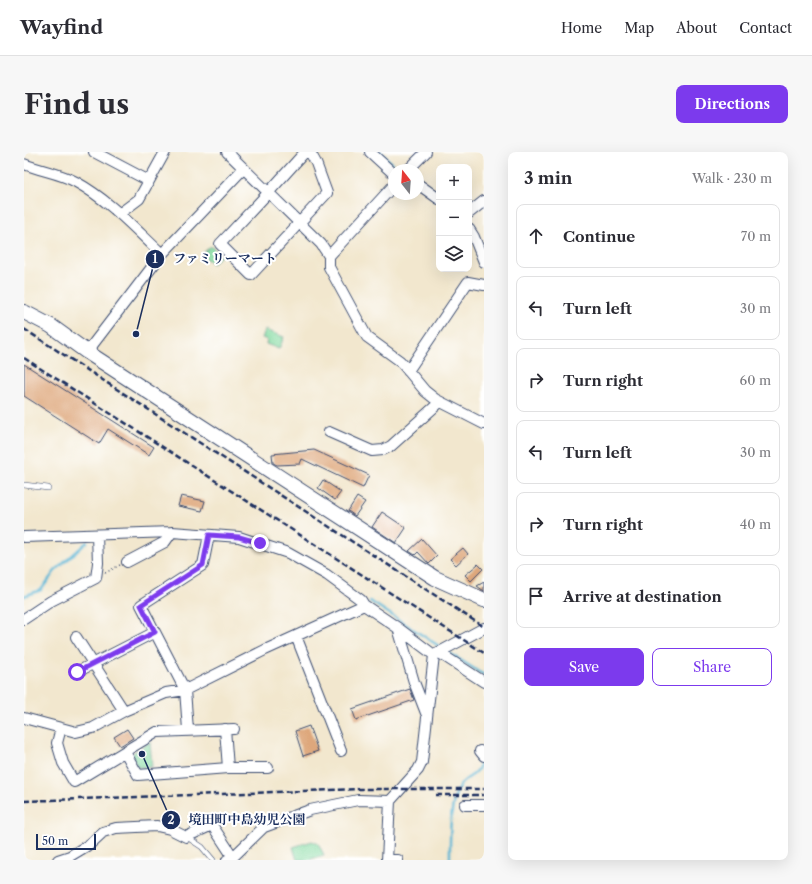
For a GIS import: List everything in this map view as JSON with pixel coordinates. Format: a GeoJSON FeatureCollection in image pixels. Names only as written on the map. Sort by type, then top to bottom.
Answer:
{"type":"FeatureCollection","features":[{"type":"Feature","properties":{"kind":"street"},"geometry":{"type":"LineString","coordinates":[[94,152],[149,181]]}},
{"type":"Feature","properties":{"kind":"street"},"geometry":{"type":"LineString","coordinates":[[119,214],[139,199],[165,152]]}},
{"type":"Feature","properties":{"kind":"street"},"geometry":{"type":"LineString","coordinates":[[227,152],[321,244],[329,256],[330,267],[367,337],[400,361],[425,391],[440,402],[484,424]]}},
{"type":"Feature","properties":{"kind":"street"},"geometry":{"type":"LineString","coordinates":[[305,152],[220,244],[251,275],[327,193],[316,163],[310,152]]}},
{"type":"Feature","properties":{"kind":"street"},"geometry":{"type":"LineString","coordinates":[[370,152],[388,168]]}},
{"type":"Feature","properties":{"kind":"street"},"geometry":{"type":"LineString","coordinates":[[414,164],[426,152]]}},
{"type":"Feature","properties":{"kind":"street"},"geometry":{"type":"LineString","coordinates":[[24,164],[57,174],[76,182],[99,196],[162,254]]}},
{"type":"Feature","properties":{"kind":"street"},"geometry":{"type":"LineString","coordinates":[[87,352],[162,254],[243,169]]}},
{"type":"Feature","properties":{"kind":"street"},"geometry":{"type":"LineString","coordinates":[[424,189],[436,198]]}},
{"type":"Feature","properties":{"kind":"street"},"geometry":{"type":"LineString","coordinates":[[329,256],[388,192]]}},
{"type":"Feature","properties":{"kind":"street"},"geometry":{"type":"LineString","coordinates":[[472,211],[484,201]]}},
{"type":"Feature","properties":{"kind":"street"},"geometry":{"type":"LineString","coordinates":[[472,234],[484,262]]}},
{"type":"Feature","properties":{"kind":"street"},"geometry":{"type":"LineString","coordinates":[[475,240],[484,234]]}},
{"type":"Feature","properties":{"kind":"street"},"geometry":{"type":"LineString","coordinates":[[408,371],[468,282],[484,285]]}},
{"type":"Feature","properties":{"kind":"street"},"geometry":{"type":"LineString","coordinates":[[24,312],[51,326],[87,352],[435,578],[484,600]]}},
{"type":"Feature","properties":{"kind":"street"},"geometry":{"type":"LineString","coordinates":[[329,432],[372,451],[383,450],[391,446],[440,402]]}},
{"type":"Feature","properties":{"kind":"street"},"geometry":{"type":"LineString","coordinates":[[126,562],[165,542],[172,532]]}},
{"type":"Feature","properties":{"kind":"street"},"geometry":{"type":"LineString","coordinates":[[24,537],[172,532],[239,537],[288,553],[327,575],[362,600],[364,606],[436,654],[484,682]]}},
{"type":"Feature","properties":{"kind":"street"},"geometry":{"type":"LineString","coordinates":[[24,619],[51,600],[96,578],[98,563],[97,535]]}},
{"type":"Feature","properties":{"kind":"street"},"geometry":{"type":"LineString","coordinates":[[188,730],[185,690],[141,605],[203,565],[209,535]]}},
{"type":"Feature","properties":{"kind":"street"},"geometry":{"type":"LineString","coordinates":[[24,545],[38,536]]}},
{"type":"Feature","properties":{"kind":"street"},"geometry":{"type":"LineString","coordinates":[[24,718],[76,732],[94,728],[124,711],[166,693],[185,690],[265,650],[364,606]]}},
{"type":"Feature","properties":{"kind":"street"},"geometry":{"type":"LineString","coordinates":[[398,628],[414,682],[427,716]]}},
{"type":"Feature","properties":{"kind":"street"},"geometry":{"type":"LineString","coordinates":[[436,654],[484,628]]}},
{"type":"Feature","properties":{"kind":"street"},"geometry":{"type":"LineString","coordinates":[[77,672],[155,632]]}},
{"type":"Feature","properties":{"kind":"street"},"geometry":{"type":"LineString","coordinates":[[296,636],[341,751]]}},
{"type":"Feature","properties":{"kind":"street"},"geometry":{"type":"LineString","coordinates":[[76,637],[124,711]]}},
{"type":"Feature","properties":{"kind":"street"},"geometry":{"type":"LineString","coordinates":[[398,860],[387,860],[390,801],[418,770],[422,762],[436,654]]}},
{"type":"Feature","properties":{"kind":"street"},"geometry":{"type":"LineString","coordinates":[[61,728],[57,743],[63,763],[74,782],[158,732],[230,729],[228,768]]}},
{"type":"Feature","properties":{"kind":"street"},"geometry":{"type":"LineString","coordinates":[[125,752],[138,775],[228,768],[268,768]]}},
{"type":"Feature","properties":{"kind":"street"},"geometry":{"type":"LineString","coordinates":[[58,860],[70,856],[90,844],[103,832],[116,828],[157,826],[170,829],[186,837],[212,825],[230,858],[264,827],[310,810],[358,800],[390,801]]}},
{"type":"Feature","properties":{"kind":"street"},"geometry":{"type":"LineString","coordinates":[[465,806],[484,805]]}},
{"type":"Feature","properties":{"kind":"lane"},"geometry":{"type":"LineString","coordinates":[[24,485],[48,488]]}},
{"type":"Feature","properties":{"kind":"lane"},"geometry":{"type":"LineString","coordinates":[[186,837],[202,847],[213,860]]}},
{"type":"Feature","properties":{"kind":"path"},"geometry":{"type":"LineString","coordinates":[[96,578],[126,562]]}},
{"type":"Feature","properties":{"kind":"green space"},"geometry":{"type":"Polygon","coordinates":[[[211,246],[221,256],[212,264],[202,254],[211,246]]]}},
{"type":"Feature","properties":{"kind":"green space"},"geometry":{"type":"Polygon","coordinates":[[[265,330],[284,337],[279,349],[266,344],[267,340],[262,338],[265,330]]]}},
{"type":"Feature","properties":{"kind":"green space"},"geometry":{"type":"Polygon","coordinates":[[[150,742],[152,767],[137,767],[132,755],[133,753],[150,742]]]}},
{"type":"Feature","properties":{"kind":"green space"},"geometry":{"type":"Polygon","coordinates":[[[312,841],[318,843],[324,855],[308,860],[297,860],[293,847],[312,841]]]}},
{"type":"Feature","properties":{"kind":"building"},"geometry":{"type":"Polygon","coordinates":[[[24,364],[154,447],[149,455],[108,429],[99,444],[24,396],[24,364]]]}},
{"type":"Feature","properties":{"kind":"building"},"geometry":{"type":"Polygon","coordinates":[[[314,450],[369,475],[363,488],[302,459],[300,464],[277,465],[273,463],[272,454],[314,450]]]}},
{"type":"Feature","properties":{"kind":"building"},"geometry":{"type":"Polygon","coordinates":[[[323,480],[341,492],[335,500],[318,488],[323,480]]]}},
{"type":"Feature","properties":{"kind":"building"},"geometry":{"type":"Polygon","coordinates":[[[181,496],[205,501],[202,511],[178,506],[181,496]]]}},
{"type":"Feature","properties":{"kind":"building"},"geometry":{"type":"Polygon","coordinates":[[[357,497],[365,502],[355,516],[348,511],[357,497]]]}},
{"type":"Feature","properties":{"kind":"building"},"geometry":{"type":"Polygon","coordinates":[[[382,512],[406,528],[396,543],[372,527],[382,512]]]}},
{"type":"Feature","properties":{"kind":"building"},"geometry":{"type":"Polygon","coordinates":[[[422,539],[437,556],[429,564],[418,552],[415,555],[409,551],[422,539]]]}},
{"type":"Feature","properties":{"kind":"building"},"geometry":{"type":"Polygon","coordinates":[[[463,548],[468,554],[456,565],[450,559],[463,548]]]}},
{"type":"Feature","properties":{"kind":"building"},"geometry":{"type":"Polygon","coordinates":[[[478,564],[483,569],[471,581],[465,575],[478,564]]]}},
{"type":"Feature","properties":{"kind":"building"},"geometry":{"type":"Polygon","coordinates":[[[484,582],[484,591],[477,586],[484,582]]]}},
{"type":"Feature","properties":{"kind":"building"},"geometry":{"type":"Polygon","coordinates":[[[410,689],[414,700],[356,720],[352,709],[410,689]]]}},
{"type":"Feature","properties":{"kind":"building"},"geometry":{"type":"Polygon","coordinates":[[[309,726],[318,751],[303,756],[295,731],[309,726]]]}},
{"type":"Feature","properties":{"kind":"building"},"geometry":{"type":"Polygon","coordinates":[[[127,729],[133,738],[120,746],[114,737],[127,729]]]}},
{"type":"Feature","properties":{"kind":"waterway"},"geometry":{"type":"LineString","coordinates":[[380,152],[392,163]]}},
{"type":"Feature","properties":{"kind":"waterway"},"geometry":{"type":"LineString","coordinates":[[24,596],[41,590],[55,571],[87,542]]}},
{"type":"Feature","properties":{"kind":"waterway"},"geometry":{"type":"LineString","coordinates":[[370,601],[442,648]]}},
{"type":"Feature","properties":{"kind":"waterway"},"geometry":{"type":"LineString","coordinates":[[448,652],[484,675]]}},
{"type":"Feature","properties":{"kind":"waterway"},"geometry":{"type":"LineString","coordinates":[[450,860],[453,803],[459,787],[465,780],[475,773],[482,757]]}},
{"type":"Feature","properties":{"kind":"railway"},"geometry":{"type":"LineString","coordinates":[[24,329],[484,627]]}},
{"type":"Feature","properties":{"kind":"railway"},"geometry":{"type":"LineString","coordinates":[[24,358],[484,653]]}},
{"type":"Feature","properties":{"kind":"railway"},"geometry":{"type":"LineString","coordinates":[[24,801],[360,789],[484,789]]}},
{"type":"Feature","properties":{"kind":"railway"},"geometry":{"type":"LineString","coordinates":[[436,795],[484,795]]}},
{"type":"Feature","properties":{"kind":"place","name":"ファミリーマート"},"geometry":{"type":"Point","coordinates":[136,334]}},
{"type":"Feature","properties":{"kind":"place","name":"境田町中島幼児公園"},"geometry":{"type":"Point","coordinates":[142,754]}},
{"type":"Feature","properties":{"kind":"route"},"geometry":{"type":"LineString","coordinates":[[77,672],[155,632],[141,605],[203,565],[209,535],[239,537],[260,543]]}}]}
